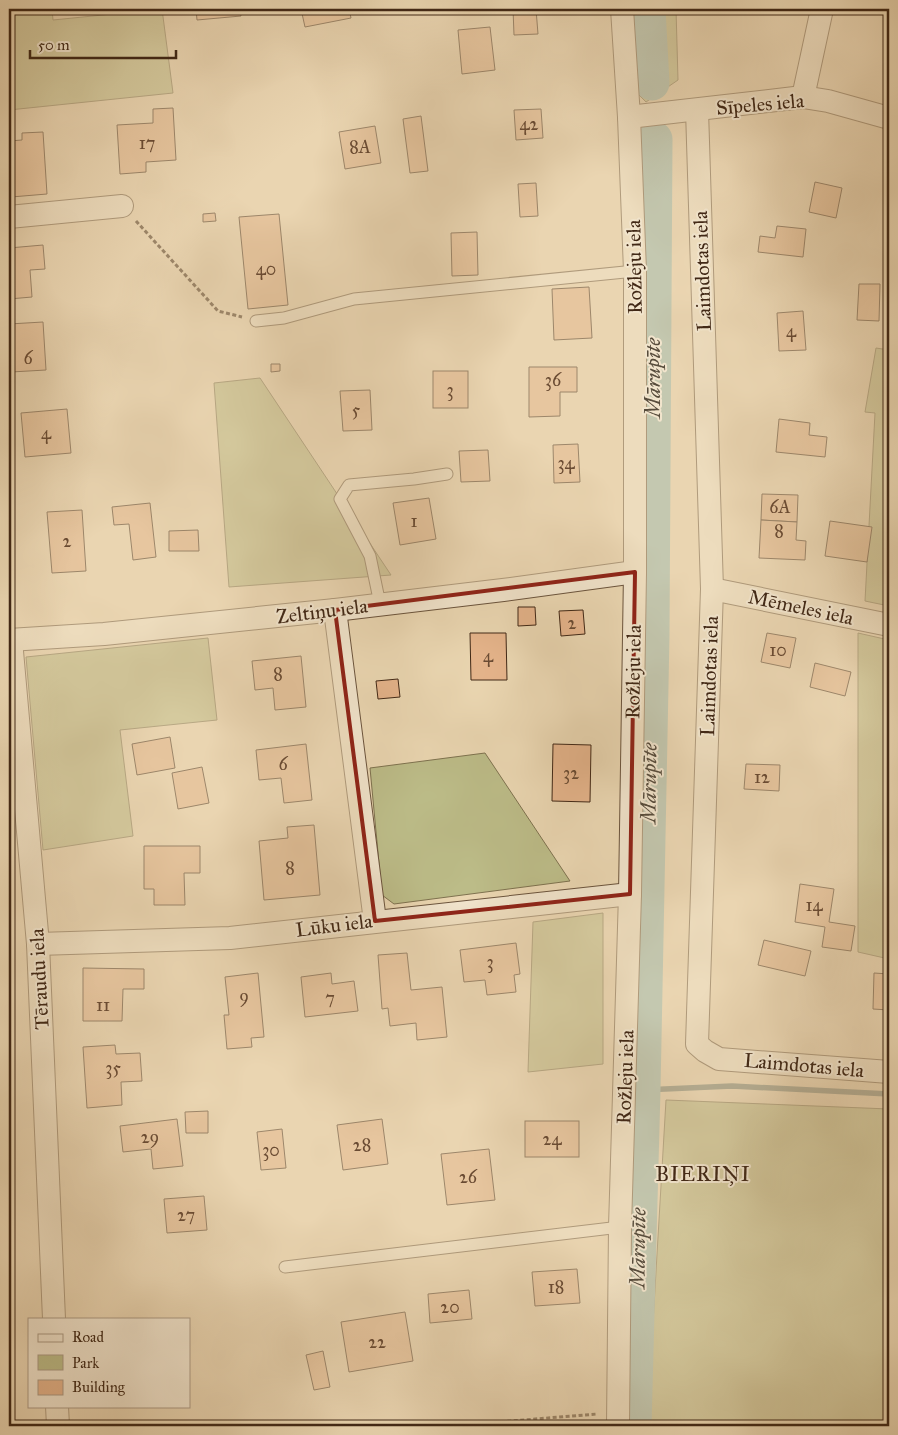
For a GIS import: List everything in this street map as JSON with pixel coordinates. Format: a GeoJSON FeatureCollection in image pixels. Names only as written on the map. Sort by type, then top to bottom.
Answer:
{"type":"FeatureCollection","features":[{"type":"Feature","properties":{"kind":"street","name":"Rožleju iela"},"geometry":{"type":"LineString","coordinates":[[618,1420],[620,1227],[630,894],[635,572],[635,271],[629,117],[622,9]]}},
{"type":"Feature","properties":{"kind":"street"},"geometry":{"type":"LineString","coordinates":[[803,98],[822,9]]}},
{"type":"Feature","properties":{"kind":"street","name":"Sīpeles iela"},"geometry":{"type":"LineString","coordinates":[[629,117],[803,98],[828,101],[889,118]]}},
{"type":"Feature","properties":{"kind":"street","name":"Laimdotas iela"},"geometry":{"type":"LineString","coordinates":[[697,110],[712,589],[697,1044],[719,1059],[889,1072]]}},
{"type":"Feature","properties":{"kind":"street"},"geometry":{"type":"LineString","coordinates":[[9,217],[122,206]]}},
{"type":"Feature","properties":{"kind":"street","name":"Zeltiņu iela"},"geometry":{"type":"LineString","coordinates":[[10,640],[104,634],[335,610],[635,572]]}},
{"type":"Feature","properties":{"kind":"street","name":"Mēmeles iela"},"geometry":{"type":"LineString","coordinates":[[712,589],[889,625]]}},
{"type":"Feature","properties":{"kind":"street"},"geometry":{"type":"LineString","coordinates":[[335,610],[375,921]]}},
{"type":"Feature","properties":{"kind":"street","name":"Tēraudu iela"},"geometry":{"type":"LineString","coordinates":[[10,640],[38,944],[54,1318]]}},
{"type":"Feature","properties":{"kind":"street","name":"Lūku iela"},"geometry":{"type":"LineString","coordinates":[[38,944],[230,938],[630,894]]}},
{"type":"Feature","properties":{"kind":"street"},"geometry":{"type":"LineString","coordinates":[[57,1408],[58,1426]]}},
{"type":"Feature","properties":{"kind":"lane"},"geometry":{"type":"LineString","coordinates":[[256,321],[284,318],[354,299],[635,271]]}},
{"type":"Feature","properties":{"kind":"lane"},"geometry":{"type":"LineString","coordinates":[[380,604],[370,556],[340,498],[350,486],[447,474]]}},
{"type":"Feature","properties":{"kind":"lane"},"geometry":{"type":"LineString","coordinates":[[285,1267],[620,1227]]}},
{"type":"Feature","properties":{"kind":"path"},"geometry":{"type":"LineString","coordinates":[[122,206],[218,311],[256,321]]}},
{"type":"Feature","properties":{"kind":"path"},"geometry":{"type":"LineString","coordinates":[[449,1426],[618,1420]]}},
{"type":"Feature","properties":{"kind":"highlighted area"},"geometry":{"type":"Polygon","coordinates":[[[635,572],[630,894],[375,921],[335,610],[635,572]]]}},
{"type":"Feature","properties":{"kind":"green space"},"geometry":{"type":"Polygon","coordinates":[[[9,9],[52,9],[53,20],[162,9],[173,93],[9,110],[9,9]]]}},
{"type":"Feature","properties":{"kind":"green space"},"geometry":{"type":"Polygon","coordinates":[[[633,9],[676,9],[678,80],[646,102],[637,93],[633,9]]]}},
{"type":"Feature","properties":{"kind":"green space"},"geometry":{"type":"Polygon","coordinates":[[[876,348],[889,350],[889,606],[865,601],[875,413],[865,412],[876,348]]]}},
{"type":"Feature","properties":{"kind":"green space"},"geometry":{"type":"Polygon","coordinates":[[[260,378],[391,575],[229,587],[214,383],[260,378]]]}},
{"type":"Feature","properties":{"kind":"green space"},"geometry":{"type":"Polygon","coordinates":[[[858,633],[889,640],[889,959],[858,952],[858,633]]]}},
{"type":"Feature","properties":{"kind":"green space"},"geometry":{"type":"Polygon","coordinates":[[[208,638],[217,720],[120,730],[133,836],[43,850],[26,657],[208,638]]]}},
{"type":"Feature","properties":{"kind":"green space"},"geometry":{"type":"Polygon","coordinates":[[[485,753],[570,881],[394,904],[382,895],[370,768],[485,753]]]}},
{"type":"Feature","properties":{"kind":"green space"},"geometry":{"type":"Polygon","coordinates":[[[603,913],[603,1064],[528,1072],[533,922],[603,913]]]}},
{"type":"Feature","properties":{"kind":"green space"},"geometry":{"type":"Polygon","coordinates":[[[666,1100],[889,1109],[889,1426],[647,1426],[666,1100]]]}},
{"type":"Feature","properties":{"kind":"building"},"geometry":{"type":"Polygon","coordinates":[[[196,9],[240,9],[241,16],[197,20],[196,9]]]}},
{"type":"Feature","properties":{"kind":"building"},"geometry":{"type":"Polygon","coordinates":[[[301,9],[349,9],[351,18],[305,27],[301,9]]]}},
{"type":"Feature","properties":{"kind":"building"},"geometry":{"type":"Polygon","coordinates":[[[513,9],[536,9],[538,34],[514,35],[513,9]]]}},
{"type":"Feature","properties":{"kind":"building"},"geometry":{"type":"Polygon","coordinates":[[[490,27],[495,70],[462,74],[458,30],[490,27]]]}},
{"type":"Feature","properties":{"kind":"building"},"geometry":{"type":"Polygon","coordinates":[[[173,108],[176,160],[146,162],[146,172],[120,174],[117,125],[153,123],[153,109],[173,108]]]}},
{"type":"Feature","properties":{"kind":"building"},"geometry":{"type":"Polygon","coordinates":[[[541,109],[543,138],[516,140],[514,110],[541,109]]]}},
{"type":"Feature","properties":{"kind":"building"},"geometry":{"type":"Polygon","coordinates":[[[421,116],[428,171],[410,173],[403,119],[421,116]]]}},
{"type":"Feature","properties":{"kind":"building"},"geometry":{"type":"Polygon","coordinates":[[[375,126],[381,163],[345,169],[339,132],[375,126]]]}},
{"type":"Feature","properties":{"kind":"building"},"geometry":{"type":"Polygon","coordinates":[[[43,132],[47,194],[11,197],[9,141],[22,140],[22,133],[43,132]]]}},
{"type":"Feature","properties":{"kind":"building"},"geometry":{"type":"Polygon","coordinates":[[[815,182],[842,188],[836,218],[809,212],[815,182]]]}},
{"type":"Feature","properties":{"kind":"building"},"geometry":{"type":"Polygon","coordinates":[[[536,183],[538,216],[520,217],[518,184],[536,183]]]}},
{"type":"Feature","properties":{"kind":"building"},"geometry":{"type":"Polygon","coordinates":[[[215,213],[216,221],[203,222],[203,214],[215,213]]]}},
{"type":"Feature","properties":{"kind":"building"},"geometry":{"type":"Polygon","coordinates":[[[279,214],[288,305],[248,309],[239,217],[279,214]]]}},
{"type":"Feature","properties":{"kind":"building"},"geometry":{"type":"Polygon","coordinates":[[[777,226],[806,229],[803,257],[758,252],[760,236],[775,238],[777,226]]]}},
{"type":"Feature","properties":{"kind":"building"},"geometry":{"type":"Polygon","coordinates":[[[477,232],[478,275],[452,276],[451,233],[477,232]]]}},
{"type":"Feature","properties":{"kind":"building"},"geometry":{"type":"Polygon","coordinates":[[[43,245],[45,269],[30,270],[32,297],[9,299],[9,248],[43,245]]]}},
{"type":"Feature","properties":{"kind":"building"},"geometry":{"type":"Polygon","coordinates":[[[859,284],[880,284],[879,321],[857,320],[859,284]]]}},
{"type":"Feature","properties":{"kind":"building"},"geometry":{"type":"Polygon","coordinates":[[[589,287],[592,338],[554,340],[552,289],[589,287]]]}},
{"type":"Feature","properties":{"kind":"building"},"geometry":{"type":"Polygon","coordinates":[[[803,311],[806,350],[779,351],[777,313],[803,311]]]}},
{"type":"Feature","properties":{"kind":"building"},"geometry":{"type":"Polygon","coordinates":[[[43,322],[46,370],[11,372],[9,324],[43,322]]]}},
{"type":"Feature","properties":{"kind":"building"},"geometry":{"type":"Polygon","coordinates":[[[271,364],[280,364],[280,371],[271,372],[271,364]]]}},
{"type":"Feature","properties":{"kind":"building"},"geometry":{"type":"Polygon","coordinates":[[[529,367],[577,367],[577,392],[560,392],[560,416],[529,417],[529,367]]]}},
{"type":"Feature","properties":{"kind":"building"},"geometry":{"type":"Polygon","coordinates":[[[433,371],[468,371],[468,408],[433,408],[433,371]]]}},
{"type":"Feature","properties":{"kind":"building"},"geometry":{"type":"Polygon","coordinates":[[[370,390],[372,430],[343,431],[340,391],[370,390]]]}},
{"type":"Feature","properties":{"kind":"building"},"geometry":{"type":"Polygon","coordinates":[[[67,409],[71,453],[25,457],[21,413],[67,409]]]}},
{"type":"Feature","properties":{"kind":"building"},"geometry":{"type":"Polygon","coordinates":[[[779,419],[810,423],[809,435],[827,437],[825,457],[776,452],[779,419]]]}},
{"type":"Feature","properties":{"kind":"building"},"geometry":{"type":"Polygon","coordinates":[[[578,444],[580,482],[554,483],[553,445],[578,444]]]}},
{"type":"Feature","properties":{"kind":"building"},"geometry":{"type":"Polygon","coordinates":[[[488,450],[490,481],[461,482],[459,451],[488,450]]]}},
{"type":"Feature","properties":{"kind":"building"},"geometry":{"type":"Polygon","coordinates":[[[762,494],[798,495],[797,522],[761,520],[762,494]]]}},
{"type":"Feature","properties":{"kind":"building"},"geometry":{"type":"Polygon","coordinates":[[[429,498],[436,539],[400,545],[393,503],[429,498]]]}},
{"type":"Feature","properties":{"kind":"building"},"geometry":{"type":"Polygon","coordinates":[[[150,503],[156,557],[133,560],[129,524],[114,525],[112,507],[150,503]]]}},
{"type":"Feature","properties":{"kind":"building"},"geometry":{"type":"Polygon","coordinates":[[[82,510],[86,571],[52,573],[47,512],[82,510]]]}},
{"type":"Feature","properties":{"kind":"building"},"geometry":{"type":"Polygon","coordinates":[[[761,520],[797,522],[796,540],[806,541],[805,560],[759,558],[761,520]]]}},
{"type":"Feature","properties":{"kind":"building"},"geometry":{"type":"Polygon","coordinates":[[[830,521],[872,527],[867,562],[825,556],[830,521]]]}},
{"type":"Feature","properties":{"kind":"building"},"geometry":{"type":"Polygon","coordinates":[[[198,530],[199,551],[169,551],[169,531],[198,530]]]}},
{"type":"Feature","properties":{"kind":"building"},"geometry":{"type":"Polygon","coordinates":[[[518,607],[535,607],[536,625],[518,626],[518,607]]]}},
{"type":"Feature","properties":{"kind":"building"},"geometry":{"type":"Polygon","coordinates":[[[583,610],[585,634],[561,636],[559,611],[583,610]]]}},
{"type":"Feature","properties":{"kind":"building"},"geometry":{"type":"Polygon","coordinates":[[[470,633],[506,633],[507,680],[471,680],[470,633]]]}},
{"type":"Feature","properties":{"kind":"building"},"geometry":{"type":"Polygon","coordinates":[[[767,633],[796,638],[790,668],[761,662],[767,633]]]}},
{"type":"Feature","properties":{"kind":"building"},"geometry":{"type":"Polygon","coordinates":[[[301,656],[306,707],[275,710],[273,688],[255,690],[252,661],[301,656]]]}},
{"type":"Feature","properties":{"kind":"building"},"geometry":{"type":"Polygon","coordinates":[[[815,663],[851,672],[845,696],[810,687],[815,663]]]}},
{"type":"Feature","properties":{"kind":"building"},"geometry":{"type":"Polygon","coordinates":[[[398,679],[400,697],[378,699],[376,681],[398,679]]]}},
{"type":"Feature","properties":{"kind":"building"},"geometry":{"type":"Polygon","coordinates":[[[170,737],[175,768],[137,775],[132,744],[170,737]]]}},
{"type":"Feature","properties":{"kind":"building"},"geometry":{"type":"Polygon","coordinates":[[[306,744],[312,800],[284,803],[281,778],[259,780],[256,750],[306,744]]]}},
{"type":"Feature","properties":{"kind":"building"},"geometry":{"type":"Polygon","coordinates":[[[553,744],[591,745],[590,802],[552,801],[553,744]]]}},
{"type":"Feature","properties":{"kind":"building"},"geometry":{"type":"Polygon","coordinates":[[[746,764],[780,765],[779,791],[744,789],[746,764]]]}},
{"type":"Feature","properties":{"kind":"building"},"geometry":{"type":"Polygon","coordinates":[[[202,767],[209,803],[178,809],[172,773],[202,767]]]}},
{"type":"Feature","properties":{"kind":"building"},"geometry":{"type":"Polygon","coordinates":[[[314,825],[320,895],[264,900],[259,841],[288,838],[287,827],[314,825]]]}},
{"type":"Feature","properties":{"kind":"building"},"geometry":{"type":"Polygon","coordinates":[[[144,846],[200,846],[200,873],[184,873],[185,905],[154,905],[154,889],[144,889],[144,846]]]}},
{"type":"Feature","properties":{"kind":"building"},"geometry":{"type":"Polygon","coordinates":[[[800,884],[834,889],[829,922],[855,926],[851,951],[822,947],[825,927],[795,922],[800,884]]]}},
{"type":"Feature","properties":{"kind":"building"},"geometry":{"type":"Polygon","coordinates":[[[764,940],[811,951],[805,976],[758,965],[764,940]]]}},
{"type":"Feature","properties":{"kind":"building"},"geometry":{"type":"Polygon","coordinates":[[[516,943],[520,974],[514,975],[516,992],[487,995],[485,980],[464,982],[460,950],[516,943]]]}},
{"type":"Feature","properties":{"kind":"building"},"geometry":{"type":"Polygon","coordinates":[[[407,953],[411,990],[442,987],[447,1037],[417,1040],[416,1023],[390,1026],[388,1008],[382,1009],[378,955],[407,953]]]}},
{"type":"Feature","properties":{"kind":"building"},"geometry":{"type":"Polygon","coordinates":[[[83,968],[144,969],[144,989],[123,989],[122,1021],[83,1021],[83,968]]]}},
{"type":"Feature","properties":{"kind":"building"},"geometry":{"type":"Polygon","coordinates":[[[258,973],[264,1037],[251,1038],[252,1047],[227,1049],[224,1015],[229,1015],[225,977],[258,973]]]}},
{"type":"Feature","properties":{"kind":"building"},"geometry":{"type":"Polygon","coordinates":[[[331,973],[332,984],[354,981],[358,1011],[305,1017],[301,977],[331,973]]]}},
{"type":"Feature","properties":{"kind":"building"},"geometry":{"type":"Polygon","coordinates":[[[874,973],[889,974],[889,1010],[873,1009],[874,973]]]}},
{"type":"Feature","properties":{"kind":"building"},"geometry":{"type":"Polygon","coordinates":[[[115,1045],[116,1054],[140,1053],[142,1081],[121,1082],[122,1105],[87,1108],[83,1047],[115,1045]]]}},
{"type":"Feature","properties":{"kind":"building"},"geometry":{"type":"Polygon","coordinates":[[[208,1111],[208,1133],[186,1133],[185,1112],[208,1111]]]}},
{"type":"Feature","properties":{"kind":"building"},"geometry":{"type":"Polygon","coordinates":[[[177,1119],[183,1166],[153,1169],[151,1149],[123,1152],[120,1126],[177,1119]]]}},
{"type":"Feature","properties":{"kind":"building"},"geometry":{"type":"Polygon","coordinates":[[[382,1119],[388,1164],[343,1170],[337,1125],[382,1119]]]}},
{"type":"Feature","properties":{"kind":"building"},"geometry":{"type":"Polygon","coordinates":[[[525,1121],[579,1121],[579,1157],[525,1157],[525,1121]]]}},
{"type":"Feature","properties":{"kind":"building"},"geometry":{"type":"Polygon","coordinates":[[[282,1129],[286,1168],[261,1170],[257,1132],[282,1129]]]}},
{"type":"Feature","properties":{"kind":"building"},"geometry":{"type":"Polygon","coordinates":[[[489,1149],[495,1200],[447,1205],[441,1154],[489,1149]]]}},
{"type":"Feature","properties":{"kind":"building"},"geometry":{"type":"Polygon","coordinates":[[[204,1196],[207,1230],[167,1233],[164,1199],[204,1196]]]}},
{"type":"Feature","properties":{"kind":"building"},"geometry":{"type":"Polygon","coordinates":[[[577,1269],[580,1303],[535,1306],[532,1272],[577,1269]]]}},
{"type":"Feature","properties":{"kind":"building"},"geometry":{"type":"Polygon","coordinates":[[[469,1290],[472,1319],[430,1323],[428,1294],[469,1290]]]}},
{"type":"Feature","properties":{"kind":"building"},"geometry":{"type":"Polygon","coordinates":[[[405,1312],[413,1361],[349,1372],[341,1322],[405,1312]]]}},
{"type":"Feature","properties":{"kind":"building"},"geometry":{"type":"Polygon","coordinates":[[[323,1351],[330,1387],[314,1390],[306,1355],[323,1351]]]}},
{"type":"Feature","properties":{"kind":"waterway","name":"Mārupīte"},"geometry":{"type":"LineString","coordinates":[[648,9],[652,83]]}},
{"type":"Feature","properties":{"kind":"waterway","name":"Mārupīte"},"geometry":{"type":"LineString","coordinates":[[634,1426],[652,635],[655,139]]}},
{"type":"Feature","properties":{"kind":"waterway"},"geometry":{"type":"LineString","coordinates":[[643,1090],[732,1086],[889,1094]]}},
{"type":"Feature","properties":{"kind":"district","name":"BIERIŅI"},"geometry":{"type":"Point","coordinates":[703,1174]}}]}
